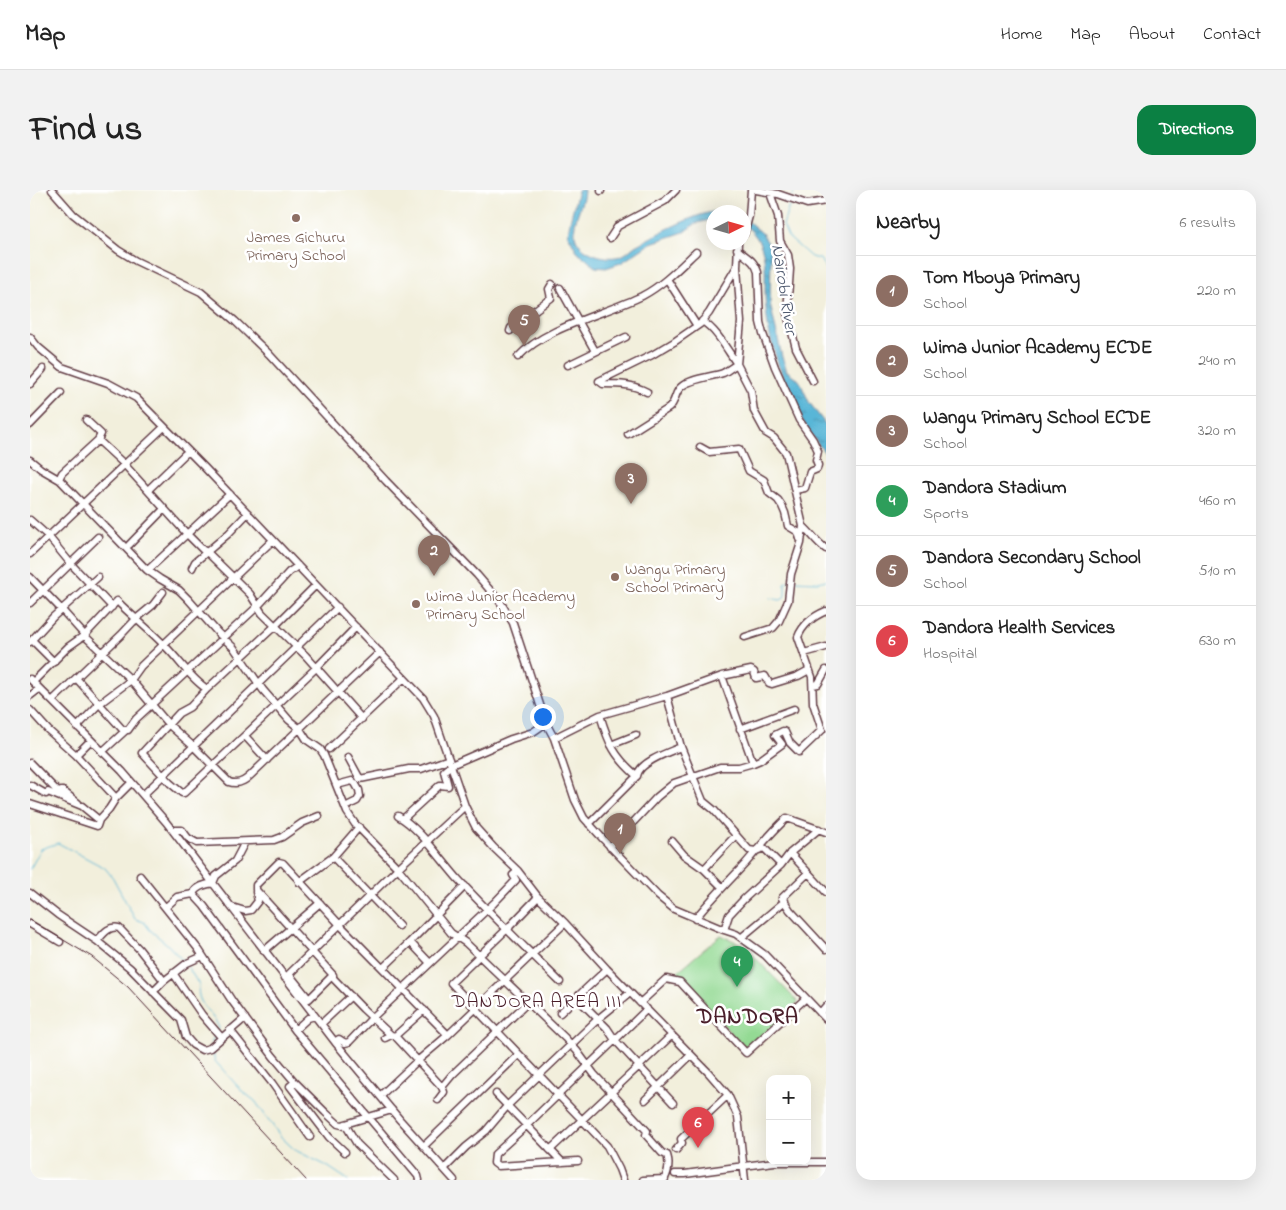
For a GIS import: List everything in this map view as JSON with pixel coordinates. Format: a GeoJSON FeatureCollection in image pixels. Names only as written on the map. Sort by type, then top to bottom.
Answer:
{"type":"FeatureCollection","features":[{"type":"Feature","properties":{"kind":"street"},"geometry":{"type":"LineString","coordinates":[[52,190],[73,214],[118,250],[136,261],[201,292],[235,321],[269,354],[386,481],[477,575],[501,603],[513,623],[546,723],[554,738],[575,800],[584,818],[658,896],[674,909],[742,937],[765,955],[826,1019]]}},
{"type":"Feature","properties":{"kind":"street"},"geometry":{"type":"LineString","coordinates":[[610,238],[618,226],[665,201],[676,190]]}},
{"type":"Feature","properties":{"kind":"street"},"geometry":{"type":"LineString","coordinates":[[750,205],[751,190]]}},
{"type":"Feature","properties":{"kind":"street"},"geometry":{"type":"LineString","coordinates":[[756,190],[778,194],[807,204],[826,201]]}},
{"type":"Feature","properties":{"kind":"street"},"geometry":{"type":"LineString","coordinates":[[770,193],[778,216],[780,241],[788,255],[790,269],[787,313],[796,348],[813,381]]}},
{"type":"Feature","properties":{"kind":"street"},"geometry":{"type":"LineString","coordinates":[[737,250],[741,322],[737,364]]}},
{"type":"Feature","properties":{"kind":"street"},"geometry":{"type":"LineString","coordinates":[[741,250],[752,260],[758,272],[760,322],[778,375],[799,420],[818,451],[817,469],[810,472],[805,488],[795,490]]}},
{"type":"Feature","properties":{"kind":"street"},"geometry":{"type":"LineString","coordinates":[[518,357],[542,339],[599,312],[618,307],[640,297],[667,279],[696,252]]}},
{"type":"Feature","properties":{"kind":"street"},"geometry":{"type":"LineString","coordinates":[[648,392],[637,386],[623,383],[603,384],[598,380],[652,355],[700,323],[710,313],[737,267]]}},
{"type":"Feature","properties":{"kind":"street"},"geometry":{"type":"LineString","coordinates":[[667,279],[700,323],[708,324],[737,364],[751,391],[754,410],[766,433],[774,438],[786,453],[803,526],[801,543],[791,574],[788,601],[779,621],[773,628],[745,637]]}},
{"type":"Feature","properties":{"kind":"street"},"geometry":{"type":"LineString","coordinates":[[510,331],[511,328],[551,298],[549,288],[552,284]]}},
{"type":"Feature","properties":{"kind":"street"},"geometry":{"type":"LineString","coordinates":[[560,288],[596,351]]}},
{"type":"Feature","properties":{"kind":"street"},"geometry":{"type":"LineString","coordinates":[[30,337],[38,347],[62,367],[108,383],[136,398],[338,607],[429,707],[465,806],[476,828],[518,871],[538,896],[606,969],[672,1035],[728,1095],[738,1117],[745,1180]]}},
{"type":"Feature","properties":{"kind":"street"},"geometry":{"type":"LineString","coordinates":[[568,366],[626,337]]}},
{"type":"Feature","properties":{"kind":"street"},"geometry":{"type":"LineString","coordinates":[[628,434],[669,408],[674,402],[680,387],[691,380],[701,380],[722,373],[737,364]]}},
{"type":"Feature","properties":{"kind":"street"},"geometry":{"type":"LineString","coordinates":[[30,384],[44,369]]}},
{"type":"Feature","properties":{"kind":"street"},"geometry":{"type":"LineString","coordinates":[[31,421],[61,393]]}},
{"type":"Feature","properties":{"kind":"street"},"geometry":{"type":"LineString","coordinates":[[60,477],[98,440],[101,434],[86,420]]}},
{"type":"Feature","properties":{"kind":"street"},"geometry":{"type":"LineString","coordinates":[[30,554],[164,427]]}},
{"type":"Feature","properties":{"kind":"street"},"geometry":{"type":"LineString","coordinates":[[98,440],[124,464],[187,534],[250,594],[275,626],[317,668],[362,719]]}},
{"type":"Feature","properties":{"kind":"street"},"geometry":{"type":"LineString","coordinates":[[700,446],[709,452],[739,449],[749,471],[764,480],[769,493],[778,500],[785,513],[788,526],[798,532],[801,543]]}},
{"type":"Feature","properties":{"kind":"street"},"geometry":{"type":"LineString","coordinates":[[148,490],[189,452]]}},
{"type":"Feature","properties":{"kind":"street"},"geometry":{"type":"LineString","coordinates":[[30,460],[40,469],[60,480],[147,570],[160,580],[179,590],[199,611],[242,658],[258,684],[276,705],[300,729],[307,740],[320,749],[337,784],[345,806],[358,827],[398,868],[457,938],[479,955],[571,1045],[611,1093],[647,1131],[646,1135],[662,1153],[668,1155],[669,1162],[665,1179],[643,1180]]}},
{"type":"Feature","properties":{"kind":"street"},"geometry":{"type":"LineString","coordinates":[[149,569],[230,494]]}},
{"type":"Feature","properties":{"kind":"street"},"geometry":{"type":"LineString","coordinates":[[129,545],[164,509]]}},
{"type":"Feature","properties":{"kind":"street"},"geometry":{"type":"LineString","coordinates":[[192,568],[195,562],[228,534],[248,513]]}},
{"type":"Feature","properties":{"kind":"street"},"geometry":{"type":"LineString","coordinates":[[30,520],[48,536],[89,584],[112,607]]}},
{"type":"Feature","properties":{"kind":"street"},"geometry":{"type":"LineString","coordinates":[[803,526],[811,533],[817,543],[826,549]]}},
{"type":"Feature","properties":{"kind":"street"},"geometry":{"type":"LineString","coordinates":[[30,603],[98,537]]}},
{"type":"Feature","properties":{"kind":"street"},"geometry":{"type":"LineString","coordinates":[[77,726],[99,704],[130,680],[140,666],[274,540]]}},
{"type":"Feature","properties":{"kind":"street"},"geometry":{"type":"LineString","coordinates":[[817,543],[826,542]]}},
{"type":"Feature","properties":{"kind":"street"},"geometry":{"type":"LineString","coordinates":[[102,752],[125,731],[130,729],[132,724],[152,704],[258,606],[284,577],[298,566]]}},
{"type":"Feature","properties":{"kind":"street"},"geometry":{"type":"LineString","coordinates":[[30,577],[130,680],[168,724],[229,782],[235,784],[243,782],[380,652]]}},
{"type":"Feature","properties":{"kind":"street"},"geometry":{"type":"LineString","coordinates":[[54,662],[31,641],[98,577]]}},
{"type":"Feature","properties":{"kind":"street"},"geometry":{"type":"LineString","coordinates":[[316,585],[190,707],[179,713],[142,753],[162,775],[182,793],[317,668],[356,628]]}},
{"type":"Feature","properties":{"kind":"street"},"geometry":{"type":"LineString","coordinates":[[52,701],[136,619],[153,605],[164,592]]}},
{"type":"Feature","properties":{"kind":"street"},"geometry":{"type":"LineString","coordinates":[[207,689],[196,682],[164,645],[117,601],[85,635],[68,646],[54,662],[31,681],[143,794],[173,830],[264,950],[309,999],[333,975]]}},
{"type":"Feature","properties":{"kind":"street"},"geometry":{"type":"LineString","coordinates":[[143,794],[338,607]]}},
{"type":"Feature","properties":{"kind":"street"},"geometry":{"type":"LineString","coordinates":[[610,847],[674,783],[720,767],[739,767],[760,760],[782,744],[776,735],[783,731],[790,743],[799,752],[822,730],[813,703],[813,685],[798,637],[803,626],[816,615],[826,611]]}},
{"type":"Feature","properties":{"kind":"street"},"geometry":{"type":"LineString","coordinates":[[804,654],[826,647]]}},
{"type":"Feature","properties":{"kind":"street"},"geometry":{"type":"LineString","coordinates":[[554,738],[600,715],[667,696],[722,676],[751,670],[756,678],[765,676],[769,683],[772,684],[798,676],[809,670]]}},
{"type":"Feature","properties":{"kind":"street"},"geometry":{"type":"LineString","coordinates":[[813,685],[818,684],[826,670]]}},
{"type":"Feature","properties":{"kind":"street"},"geometry":{"type":"LineString","coordinates":[[722,676],[753,763]]}},
{"type":"Feature","properties":{"kind":"street"},"geometry":{"type":"LineString","coordinates":[[76,678],[125,731]]}},
{"type":"Feature","properties":{"kind":"street"},"geometry":{"type":"LineString","coordinates":[[329,749],[404,678]]}},
{"type":"Feature","properties":{"kind":"street"},"geometry":{"type":"LineString","coordinates":[[30,696],[39,689]]}},
{"type":"Feature","properties":{"kind":"street"},"geometry":{"type":"LineString","coordinates":[[667,696],[681,747],[703,801],[749,850],[756,852],[764,848],[781,865]]}},
{"type":"Feature","properties":{"kind":"street"},"geometry":{"type":"LineString","coordinates":[[740,729],[794,709]]}},
{"type":"Feature","properties":{"kind":"street"},"geometry":{"type":"LineString","coordinates":[[30,710],[116,798]]}},
{"type":"Feature","properties":{"kind":"street"},"geometry":{"type":"LineString","coordinates":[[600,715],[611,745],[623,764],[637,776]]}},
{"type":"Feature","properties":{"kind":"street"},"geometry":{"type":"LineString","coordinates":[[348,757],[360,779],[408,769],[430,767],[450,762],[533,732],[546,723]]}},
{"type":"Feature","properties":{"kind":"street"},"geometry":{"type":"LineString","coordinates":[[611,745],[636,735]]}},
{"type":"Feature","properties":{"kind":"street"},"geometry":{"type":"LineString","coordinates":[[245,736],[267,760]]}},
{"type":"Feature","properties":{"kind":"street"},"geometry":{"type":"LineString","coordinates":[[76,755],[90,741]]}},
{"type":"Feature","properties":{"kind":"street"},"geometry":{"type":"LineString","coordinates":[[589,824],[652,759],[681,747]]}},
{"type":"Feature","properties":{"kind":"street"},"geometry":{"type":"LineString","coordinates":[[450,762],[444,771],[448,786],[440,785],[400,818],[427,842],[487,910],[560,982]]}},
{"type":"Feature","properties":{"kind":"street"},"geometry":{"type":"LineString","coordinates":[[30,763],[59,795]]}},
{"type":"Feature","properties":{"kind":"street"},"geometry":{"type":"LineString","coordinates":[[337,784],[352,781],[355,782],[360,790],[358,801],[345,806]]}},
{"type":"Feature","properties":{"kind":"street"},"geometry":{"type":"LineString","coordinates":[[30,804],[97,826],[99,820],[110,810],[116,798],[132,783]]}},
{"type":"Feature","properties":{"kind":"street"},"geometry":{"type":"LineString","coordinates":[[30,785],[41,792],[59,795],[82,806],[99,820]]}},
{"type":"Feature","properties":{"kind":"street"},"geometry":{"type":"LineString","coordinates":[[287,976],[465,806]]}},
{"type":"Feature","properties":{"kind":"street"},"geometry":{"type":"LineString","coordinates":[[173,830],[182,830],[188,838],[198,843],[265,841],[282,838],[295,827],[320,816]]}},
{"type":"Feature","properties":{"kind":"street"},"geometry":{"type":"LineString","coordinates":[[695,919],[722,887],[756,852],[772,831],[788,818],[826,832]]}},
{"type":"Feature","properties":{"kind":"street"},"geometry":{"type":"LineString","coordinates":[[300,882],[333,857],[358,827]]}},
{"type":"Feature","properties":{"kind":"street"},"geometry":{"type":"LineString","coordinates":[[724,930],[729,915],[744,899],[781,865],[790,853],[819,829]]}},
{"type":"Feature","properties":{"kind":"street"},"geometry":{"type":"LineString","coordinates":[[704,869],[736,835]]}},
{"type":"Feature","properties":{"kind":"street"},"geometry":{"type":"LineString","coordinates":[[672,841],[684,855],[704,869],[722,887]]}},
{"type":"Feature","properties":{"kind":"street"},"geometry":{"type":"LineString","coordinates":[[213,883],[216,876],[235,861],[245,842]]}},
{"type":"Feature","properties":{"kind":"street"},"geometry":{"type":"LineString","coordinates":[[790,853],[826,892]]}},
{"type":"Feature","properties":{"kind":"street"},"geometry":{"type":"LineString","coordinates":[[333,857],[398,926]]}},
{"type":"Feature","properties":{"kind":"street"},"geometry":{"type":"LineString","coordinates":[[231,906],[245,911],[251,910],[258,901],[256,885],[280,862],[448,1036]]}},
{"type":"Feature","properties":{"kind":"street"},"geometry":{"type":"LineString","coordinates":[[335,1042],[339,1039],[345,1043],[349,1042],[487,910],[516,880],[513,875],[518,871]]}},
{"type":"Feature","properties":{"kind":"street"},"geometry":{"type":"LineString","coordinates":[[808,873],[782,898],[790,910],[826,949]]}},
{"type":"Feature","properties":{"kind":"street"},"geometry":{"type":"LineString","coordinates":[[140,876],[203,956],[244,1018],[273,1056],[329,1137],[346,1152]]}},
{"type":"Feature","properties":{"kind":"street"},"geometry":{"type":"LineString","coordinates":[[166,907],[177,897],[193,894],[194,891],[202,886],[213,883]]}},
{"type":"Feature","properties":{"kind":"street"},"geometry":{"type":"LineString","coordinates":[[382,968],[465,886]]}},
{"type":"Feature","properties":{"kind":"street"},"geometry":{"type":"LineString","coordinates":[[256,889],[314,952],[333,975],[332,978],[418,1061],[442,1087],[444,1092],[438,1100]]}},
{"type":"Feature","properties":{"kind":"street"},"geometry":{"type":"LineString","coordinates":[[30,894],[97,941],[130,968],[181,1020],[186,1037],[197,1048],[206,1050],[210,1048],[244,1018]]}},
{"type":"Feature","properties":{"kind":"street"},"geometry":{"type":"LineString","coordinates":[[193,894],[204,906],[295,1030],[418,1176],[419,1180]]}},
{"type":"Feature","properties":{"kind":"street"},"geometry":{"type":"LineString","coordinates":[[538,896],[507,930],[451,984],[607,1146],[623,1180]]}},
{"type":"Feature","properties":{"kind":"street"},"geometry":{"type":"LineString","coordinates":[[742,937],[785,902]]}},
{"type":"Feature","properties":{"kind":"street"},"geometry":{"type":"LineString","coordinates":[[264,950],[320,903]]}},
{"type":"Feature","properties":{"kind":"street"},"geometry":{"type":"LineString","coordinates":[[380,1096],[448,1036],[565,923]]}},
{"type":"Feature","properties":{"kind":"street"},"geometry":{"type":"LineString","coordinates":[[30,924],[60,942]]}},
{"type":"Feature","properties":{"kind":"street"},"geometry":{"type":"LineString","coordinates":[[97,941],[110,928],[119,928],[140,949],[164,981]]}},
{"type":"Feature","properties":{"kind":"street"},"geometry":{"type":"LineString","coordinates":[[410,942],[430,963]]}},
{"type":"Feature","properties":{"kind":"street"},"geometry":{"type":"LineString","coordinates":[[153,992],[173,973],[187,963],[203,956]]}},
{"type":"Feature","properties":{"kind":"street"},"geometry":{"type":"LineString","coordinates":[[560,1013],[606,969]]}},
{"type":"Feature","properties":{"kind":"street"},"geometry":{"type":"LineString","coordinates":[[173,973],[202,1015],[221,1037]]}},
{"type":"Feature","properties":{"kind":"street"},"geometry":{"type":"LineString","coordinates":[[287,976],[335,1042],[454,1180]]}},
{"type":"Feature","properties":{"kind":"street"},"geometry":{"type":"LineString","coordinates":[[640,1003],[666,979],[680,982],[746,1053],[806,998]]}},
{"type":"Feature","properties":{"kind":"street"},"geometry":{"type":"LineString","coordinates":[[444,1169],[466,1147],[486,1131],[508,1105],[598,1019],[630,993]]}},
{"type":"Feature","properties":{"kind":"street"},"geometry":{"type":"LineString","coordinates":[[321,1024],[351,996]]}},
{"type":"Feature","properties":{"kind":"street"},"geometry":{"type":"LineString","coordinates":[[577,998],[673,1103]]}},
{"type":"Feature","properties":{"kind":"street"},"geometry":{"type":"LineString","coordinates":[[442,1087],[452,1075],[528,1003]]}},
{"type":"Feature","properties":{"kind":"street"},"geometry":{"type":"LineString","coordinates":[[820,1013],[826,1006]]}},
{"type":"Feature","properties":{"kind":"street"},"geometry":{"type":"LineString","coordinates":[[390,1036],[424,1010]]}},
{"type":"Feature","properties":{"kind":"street"},"geometry":{"type":"LineString","coordinates":[[578,1161],[498,1166],[494,1163],[495,1154],[498,1150],[527,1125],[647,1010]]}},
{"type":"Feature","properties":{"kind":"street"},"geometry":{"type":"LineString","coordinates":[[295,1030],[308,1018],[315,1016]]}},
{"type":"Feature","properties":{"kind":"street"},"geometry":{"type":"LineString","coordinates":[[230,1030],[310,1137]]}},
{"type":"Feature","properties":{"kind":"street"},"geometry":{"type":"LineString","coordinates":[[550,1150],[672,1035]]}},
{"type":"Feature","properties":{"kind":"street"},"geometry":{"type":"LineString","coordinates":[[424,1146],[519,1054]]}},
{"type":"Feature","properties":{"kind":"street"},"geometry":{"type":"LineString","coordinates":[[645,1100],[691,1055]]}},
{"type":"Feature","properties":{"kind":"street"},"geometry":{"type":"LineString","coordinates":[[279,1094],[292,1084]]}},
{"type":"Feature","properties":{"kind":"street"},"geometry":{"type":"LineString","coordinates":[[292,1084],[338,1124],[345,1124],[392,1110]]}},
{"type":"Feature","properties":{"kind":"street"},"geometry":{"type":"LineString","coordinates":[[496,1094],[562,1162]]}},
{"type":"Feature","properties":{"kind":"street"},"geometry":{"type":"LineString","coordinates":[[676,1150],[682,1143],[681,1139],[728,1095]]}},
{"type":"Feature","properties":{"kind":"street"},"geometry":{"type":"LineString","coordinates":[[345,1124],[357,1144],[394,1180]]}},
{"type":"Feature","properties":{"kind":"street"},"geometry":{"type":"LineString","coordinates":[[675,1174],[774,1162],[826,1162]]}},
{"type":"Feature","properties":{"kind":"green space"},"geometry":{"type":"Polygon","coordinates":[[[721,935],[743,945],[798,1002],[746,1051],[677,972],[721,935]]]}},
{"type":"Feature","properties":{"kind":"water"},"geometry":{"type":"Polygon","coordinates":[[[578,190],[584,190],[575,223],[577,241],[582,247],[594,254],[617,257],[655,235],[706,213],[706,221],[695,224],[684,232],[651,243],[621,263],[606,268],[595,267],[577,251],[568,235],[578,190]]]}},
{"type":"Feature","properties":{"kind":"water"},"geometry":{"type":"Polygon","coordinates":[[[751,224],[762,233],[768,243],[771,257],[770,303],[782,357],[787,371],[799,380],[809,402],[826,425],[826,454],[800,416],[781,373],[768,323],[763,253],[760,243],[751,231],[751,224]]]}},
{"type":"Feature","properties":{"kind":"waterway"},"geometry":{"type":"LineString","coordinates":[[792,196],[795,190]]}},
{"type":"Feature","properties":{"kind":"waterway","name":"Nairobi River"},"geometry":{"type":"LineString","coordinates":[[791,200],[783,225],[788,237],[811,257],[820,259],[826,270]]}},
{"type":"Feature","properties":{"kind":"waterway"},"geometry":{"type":"LineString","coordinates":[[793,581],[818,582],[826,580]]}},
{"type":"Feature","properties":{"kind":"waterway"},"geometry":{"type":"LineString","coordinates":[[771,598],[783,599],[785,595],[785,582],[789,581]]}},
{"type":"Feature","properties":{"kind":"waterway"},"geometry":{"type":"LineString","coordinates":[[30,869],[41,849],[58,843],[105,868],[113,878],[135,919],[144,922],[184,962]]}},
{"type":"Feature","properties":{"kind":"waterway"},"geometry":{"type":"LineString","coordinates":[[188,967],[199,985],[199,997],[216,1022],[218,1030]]}},
{"type":"Feature","properties":{"kind":"waterway"},"geometry":{"type":"LineString","coordinates":[[211,1043],[215,1036]]}},
{"type":"Feature","properties":{"kind":"waterway"},"geometry":{"type":"LineString","coordinates":[[212,1049],[215,1061],[242,1091],[255,1101],[281,1137],[295,1150],[327,1166],[348,1180]]}},
{"type":"Feature","properties":{"kind":"railway"},"geometry":{"type":"LineString","coordinates":[[30,920],[92,957],[128,987],[306,1180]]}},
{"type":"Feature","properties":{"kind":"place","name":"James Gichuru Primary School"},"geometry":{"type":"Point","coordinates":[296,218]}},
{"type":"Feature","properties":{"kind":"place","name":"Dandora Secondary School"},"geometry":{"type":"Point","coordinates":[524,346]}},
{"type":"Feature","properties":{"kind":"place","name":"Wangu Primary School ECDE"},"geometry":{"type":"Point","coordinates":[631,504]}},
{"type":"Feature","properties":{"kind":"place","name":"Wima Junior Academy ECDE"},"geometry":{"type":"Point","coordinates":[434,576]}},
{"type":"Feature","properties":{"kind":"place","name":"Wangu Primary School Primary"},"geometry":{"type":"Point","coordinates":[615,577]}},
{"type":"Feature","properties":{"kind":"place","name":"Wima Junior Academy Primary School"},"geometry":{"type":"Point","coordinates":[416,604]}},
{"type":"Feature","properties":{"kind":"place","name":"Tom Mboya Primary"},"geometry":{"type":"Point","coordinates":[620,854]}},
{"type":"Feature","properties":{"kind":"place","name":"Dandora Stadium"},"geometry":{"type":"Point","coordinates":[737,987]}},
{"type":"Feature","properties":{"kind":"place","name":"Dandora Health Services"},"geometry":{"type":"Point","coordinates":[698,1148]}},
{"type":"Feature","properties":{"kind":"district","name":"DANDORA AREA III"},"geometry":{"type":"Point","coordinates":[537,1000]}},
{"type":"Feature","properties":{"kind":"district","name":"DANDORA"},"geometry":{"type":"Point","coordinates":[748,1016]}}]}
